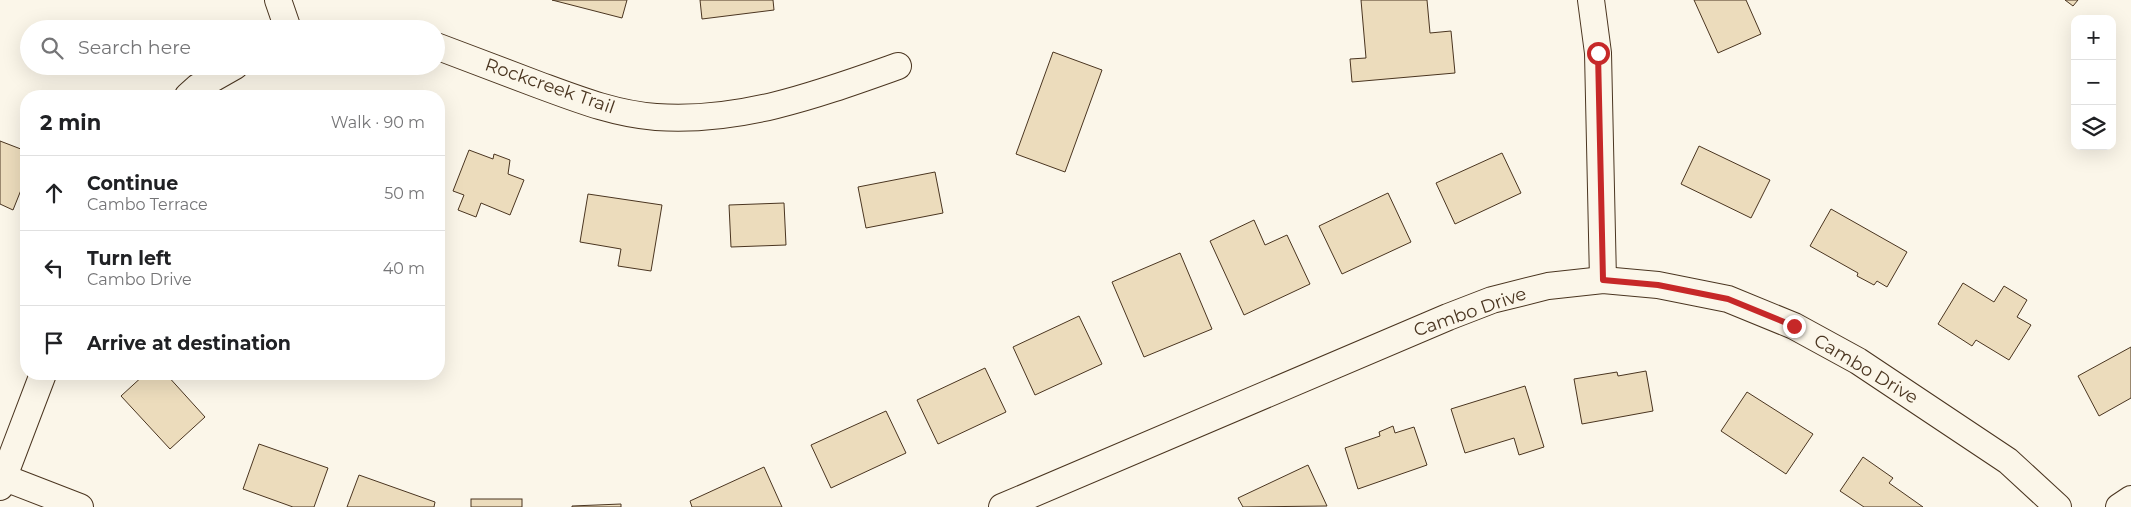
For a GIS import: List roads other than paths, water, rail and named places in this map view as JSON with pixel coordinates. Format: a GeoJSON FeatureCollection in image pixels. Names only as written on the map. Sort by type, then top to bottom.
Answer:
{"type":"FeatureCollection","features":[{"type":"Feature","properties":{"kind":"street"},"geometry":{"type":"LineString","coordinates":[[278,0],[285,20]]}},
{"type":"Feature","properties":{"kind":"street"},"geometry":{"type":"LineString","coordinates":[[1591,0],[1598,53],[1603,280]]}},
{"type":"Feature","properties":{"kind":"street","name":"Rockcreek Trail"},"geometry":{"type":"LineString","coordinates":[[445,49],[592,104],[654,117],[689,118],[754,112],[812,97],[898,66]]}},
{"type":"Feature","properties":{"kind":"street"},"geometry":{"type":"LineString","coordinates":[[196,90],[220,75]]}},
{"type":"Feature","properties":{"kind":"street","name":"Cambo Drive"},"geometry":{"type":"LineString","coordinates":[[1002,507],[1492,300],[1548,286],[1603,280],[1658,285],[1728,299],[1794,326],[1858,361],[2008,460],[2058,507]]}},
{"type":"Feature","properties":{"kind":"street"},"geometry":{"type":"LineString","coordinates":[[41,380],[1,480],[80,507]]}},
{"type":"Feature","properties":{"kind":"street"},"geometry":{"type":"LineString","coordinates":[[2119,507],[2131,499]]}}]}
